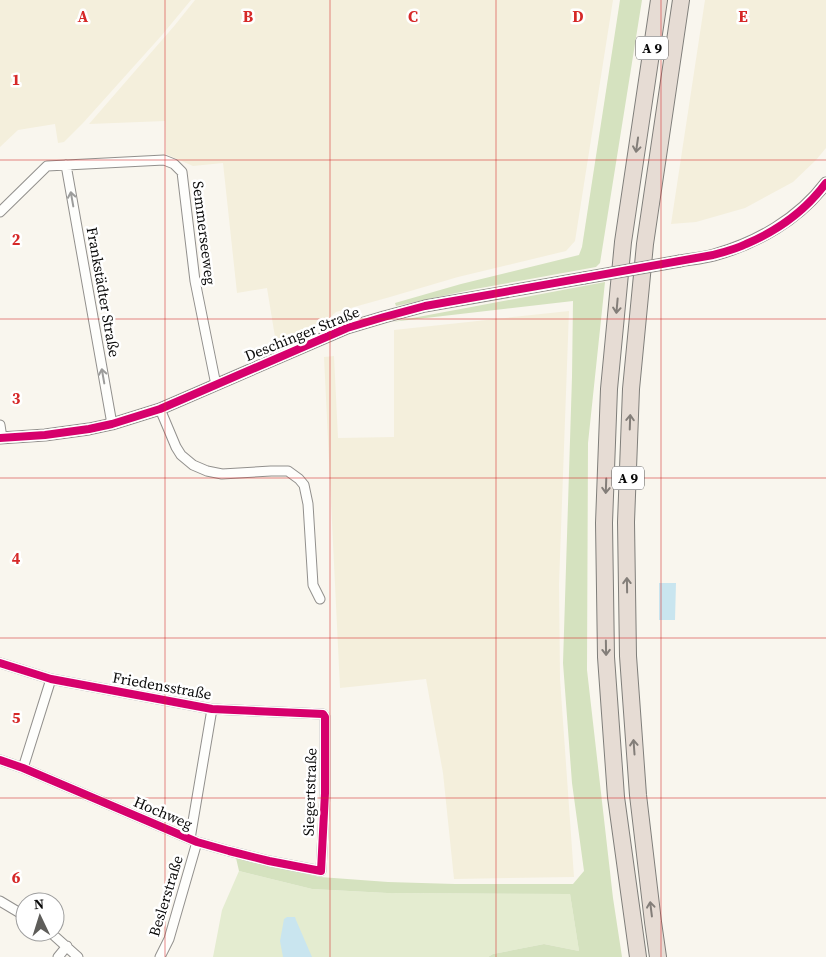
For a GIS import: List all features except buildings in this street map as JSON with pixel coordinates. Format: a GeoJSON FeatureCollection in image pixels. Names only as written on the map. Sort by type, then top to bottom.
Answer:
{"type":"FeatureCollection","features":[{"type":"Feature","properties":{"kind":"highway","name":"A 9"},"geometry":{"type":"LineString","coordinates":[[638,957],[616,797],[606,657],[604,523],[609,389],[623,242],[659,0]]}},
{"type":"Feature","properties":{"kind":"highway","name":"A 9"},"geometry":{"type":"LineString","coordinates":[[658,957],[637,785],[628,656],[626,522],[631,389],[645,244],[682,0]]}},
{"type":"Feature","properties":{"kind":"street","name":"Semmerseeweg"},"geometry":{"type":"LineString","coordinates":[[0,212],[47,166],[164,160],[174,164],[182,172],[195,281],[216,385]]}},
{"type":"Feature","properties":{"kind":"street","name":"Frankstädter Straße"},"geometry":{"type":"LineString","coordinates":[[66,165],[112,424]]}},
{"type":"Feature","properties":{"kind":"street","name":"Deschinger Straße"},"geometry":{"type":"LineString","coordinates":[[1,438],[45,435],[112,424],[160,409],[347,328],[425,306],[721,253],[745,245],[771,232],[794,216],[818,194],[826,183]]}},
{"type":"Feature","properties":{"kind":"street"},"geometry":{"type":"LineString","coordinates":[[160,409],[176,447],[181,455],[192,465],[222,474],[288,471],[299,478],[304,485],[308,504],[314,585],[320,600]]}},
{"type":"Feature","properties":{"kind":"street"},"geometry":{"type":"LineString","coordinates":[[0,425],[1,438]]}},
{"type":"Feature","properties":{"kind":"street","name":"Friedensstraße"},"geometry":{"type":"LineString","coordinates":[[1,666],[51,679],[212,709],[323,714]]}},
{"type":"Feature","properties":{"kind":"street"},"geometry":{"type":"LineString","coordinates":[[23,768],[51,679]]}},
{"type":"Feature","properties":{"kind":"street","name":"Beslerstraße"},"geometry":{"type":"LineString","coordinates":[[160,957],[170,939],[193,840],[212,709]]}},
{"type":"Feature","properties":{"kind":"street","name":"Siegertstraße"},"geometry":{"type":"LineString","coordinates":[[321,872],[325,793],[325,717],[323,714]]}},
{"type":"Feature","properties":{"kind":"street","name":"Hochweg"},"geometry":{"type":"LineString","coordinates":[[0,760],[193,840],[229,851],[321,872]]}},
{"type":"Feature","properties":{"kind":"street"},"geometry":{"type":"LineString","coordinates":[[0,901],[15,910]]}},
{"type":"Feature","properties":{"kind":"street"},"geometry":{"type":"LineString","coordinates":[[62,942],[78,957]]}},
{"type":"Feature","properties":{"kind":"street"},"geometry":{"type":"LineString","coordinates":[[58,957],[67,946]]}},
{"type":"Feature","properties":{"kind":"shaded area"},"geometry":{"type":"Polygon","coordinates":[[[0,0],[191,0],[162,35],[64,142],[58,143],[55,124],[18,130],[0,147],[0,0]]]}},
{"type":"Feature","properties":{"kind":"shaded area"},"geometry":{"type":"Polygon","coordinates":[[[195,0],[613,0],[575,241],[566,251],[458,277],[336,312],[321,326],[287,342],[275,337],[267,288],[237,293],[223,163],[193,166],[166,154],[165,121],[89,124],[195,0]]]}},
{"type":"Feature","properties":{"kind":"shaded area"},"geometry":{"type":"Polygon","coordinates":[[[705,0],[826,0],[826,148],[793,182],[745,208],[696,222],[671,224],[705,0]]]}},
{"type":"Feature","properties":{"kind":"shaded area"},"geometry":{"type":"Polygon","coordinates":[[[569,311],[559,584],[560,679],[574,877],[454,879],[443,773],[426,679],[340,688],[324,357],[334,356],[338,438],[394,437],[394,330],[569,311]]]}},
{"type":"Feature","properties":{"kind":"green space"},"geometry":{"type":"Polygon","coordinates":[[[620,0],[642,0],[600,263],[596,267],[475,289],[396,306],[395,303],[461,284],[579,255],[582,247],[620,0]]]}},
{"type":"Feature","properties":{"kind":"green space"},"geometry":{"type":"Polygon","coordinates":[[[605,282],[588,443],[587,670],[613,898],[622,957],[488,957],[493,954],[544,944],[579,951],[570,894],[387,893],[312,889],[239,871],[236,858],[320,877],[388,882],[573,884],[584,871],[572,783],[563,663],[573,301],[391,322],[605,282]]]}},
{"type":"Feature","properties":{"kind":"green space"},"geometry":{"type":"Polygon","coordinates":[[[239,871],[312,889],[387,893],[570,894],[579,951],[544,944],[493,954],[488,957],[213,957],[222,910],[239,871]]]}},
{"type":"Feature","properties":{"kind":"water"},"geometry":{"type":"Polygon","coordinates":[[[659,583],[676,583],[675,620],[659,620],[659,583]]]}},
{"type":"Feature","properties":{"kind":"water"},"geometry":{"type":"Polygon","coordinates":[[[295,917],[312,957],[283,957],[280,941],[284,919],[295,917]]]}},
{"type":"Feature","properties":{"kind":"cycle path"},"geometry":{"type":"LineString","coordinates":[[0,438],[45,435],[112,424],[160,409],[347,328],[425,306],[713,255],[730,250],[758,239],[780,226],[800,211],[826,183]]}},
{"type":"Feature","properties":{"kind":"cycle path"},"geometry":{"type":"LineString","coordinates":[[0,663],[51,679],[212,709],[323,714],[325,717],[325,793],[321,871],[269,861],[197,842],[0,760]]}}]}
